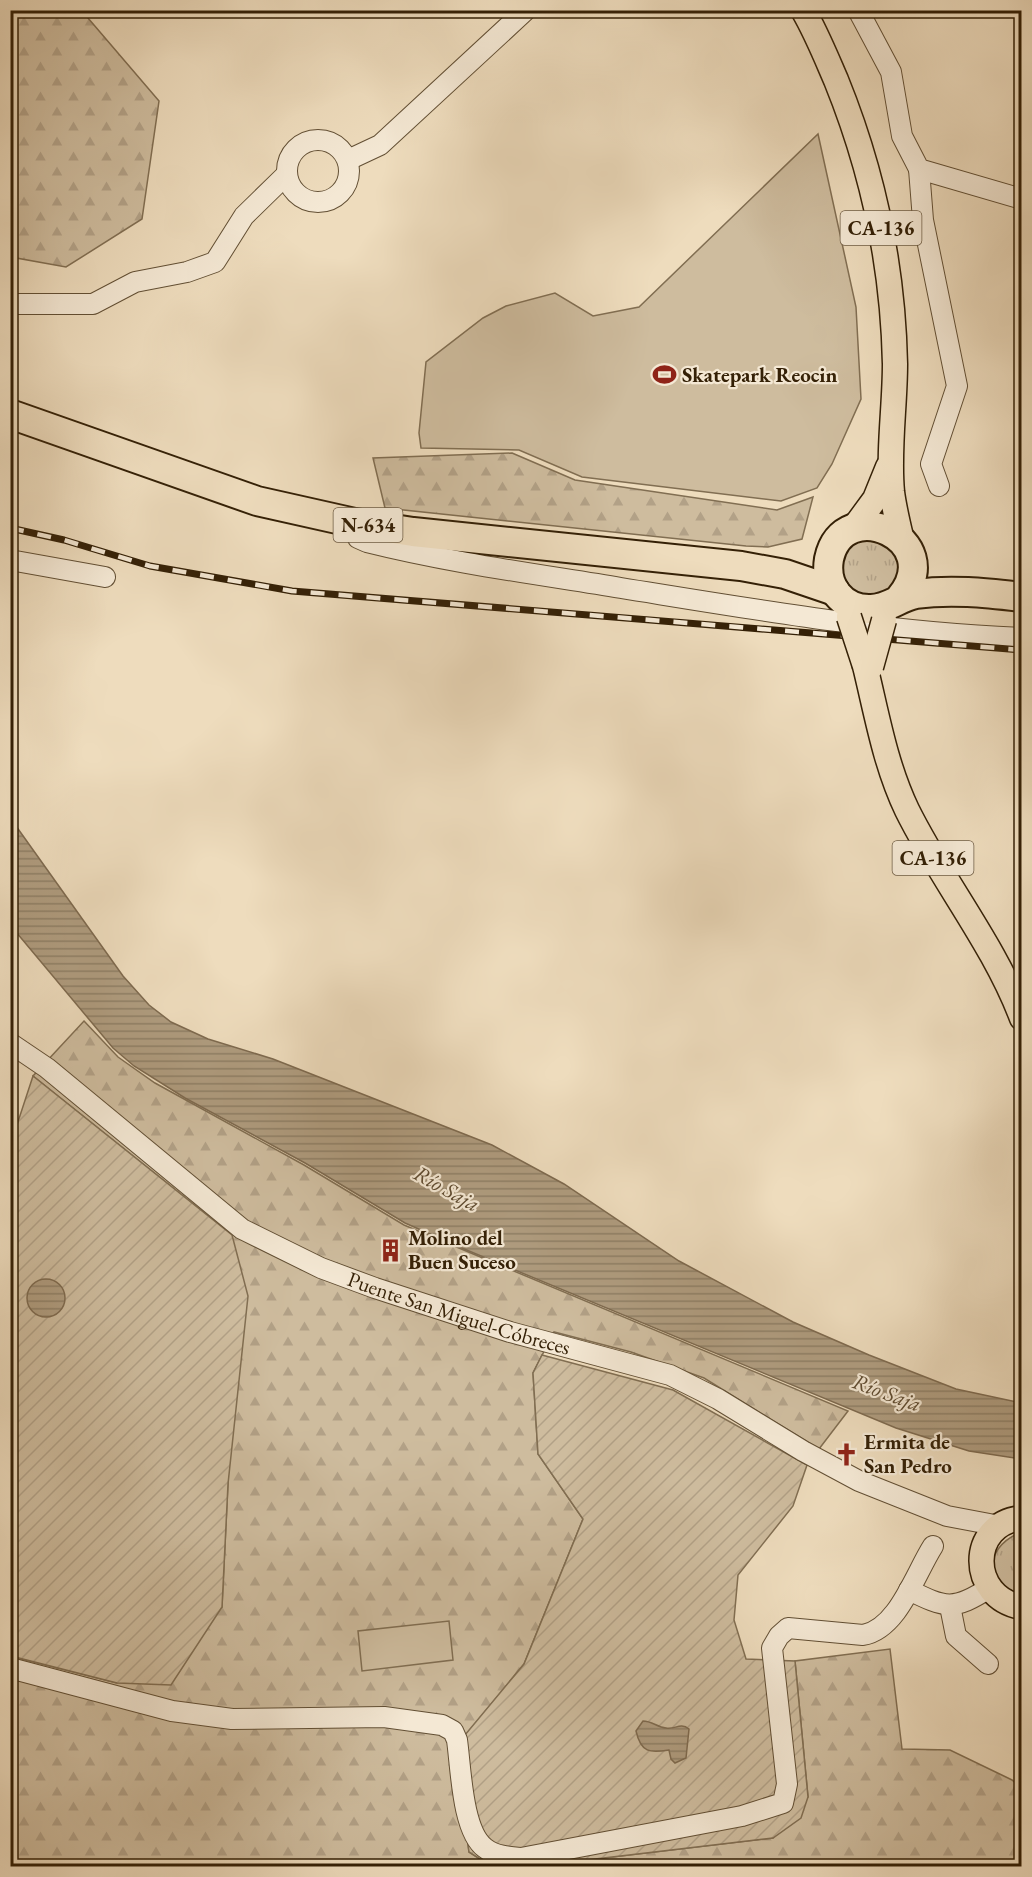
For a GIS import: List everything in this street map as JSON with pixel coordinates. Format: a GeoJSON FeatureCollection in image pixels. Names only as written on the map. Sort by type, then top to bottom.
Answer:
{"type":"FeatureCollection","features":[{"type":"Feature","properties":{"kind":"highway","name":"N-634"},"geometry":{"type":"LineString","coordinates":[[10,414],[257,501],[355,523],[413,532],[741,566],[785,574],[842,602],[866,609],[891,608],[944,591],[1022,597]]}},
{"type":"Feature","properties":{"kind":"highway","name":"N-634"},"geometry":{"type":"LineString","coordinates":[[741,566],[794,561],[843,539],[879,527],[940,576],[989,593]]}},
{"type":"Feature","properties":{"kind":"highway"},"geometry":{"type":"LineString","coordinates":[[842,602],[828,570],[843,539]]}},
{"type":"Feature","properties":{"kind":"highway"},"geometry":{"type":"LineString","coordinates":[[891,608],[911,578],[906,548]]}},
{"type":"Feature","properties":{"kind":"main road","name":"CA-136"},"geometry":{"type":"LineString","coordinates":[[803,10],[828,61],[849,116],[867,172],[882,231],[894,331],[894,413],[891,459]]}},
{"type":"Feature","properties":{"kind":"main road"},"geometry":{"type":"LineString","coordinates":[[843,539],[874,499],[891,459]]}},
{"type":"Feature","properties":{"kind":"main road"},"geometry":{"type":"LineString","coordinates":[[891,459],[894,509],[906,548]]}},
{"type":"Feature","properties":{"kind":"main road","name":"CA-136"},"geometry":{"type":"LineString","coordinates":[[842,602],[868,673],[881,742],[907,809],[980,935],[1022,1018]]}},
{"type":"Feature","properties":{"kind":"main road","name":"CA-136"},"geometry":{"type":"LineString","coordinates":[[868,673],[891,608]]}},
{"type":"Feature","properties":{"kind":"main road","name":"Puente San Miguel-Cóbreces"},"geometry":{"type":"LineString","coordinates":[[1005,1599],[981,1567],[981,1556],[985,1544],[1015,1519]]}},
{"type":"Feature","properties":{"kind":"main road"},"geometry":{"type":"LineString","coordinates":[[1005,1599],[1022,1624]]}},
{"type":"Feature","properties":{"kind":"street"},"geometry":{"type":"LineString","coordinates":[[348,160],[381,145],[526,10]]}},
{"type":"Feature","properties":{"kind":"street"},"geometry":{"type":"LineString","coordinates":[[858,10],[891,72],[902,136],[919,169],[924,220],[957,386],[932,464],[939,486]]}},
{"type":"Feature","properties":{"kind":"street"},"geometry":{"type":"LineString","coordinates":[[315,140],[335,144],[348,160],[350,170],[345,189],[330,201],[320,203],[311,202],[294,192],[287,174],[290,158],[296,149],[315,140]]}},
{"type":"Feature","properties":{"kind":"street"},"geometry":{"type":"LineString","coordinates":[[919,169],[1022,200]]}},
{"type":"Feature","properties":{"kind":"street"},"geometry":{"type":"LineString","coordinates":[[10,304],[93,304],[135,282],[187,272],[215,262],[244,216],[287,174]]}},
{"type":"Feature","properties":{"kind":"street"},"geometry":{"type":"LineString","coordinates":[[355,523],[358,538],[432,559],[818,617],[961,636],[1022,638]]}},
{"type":"Feature","properties":{"kind":"street"},"geometry":{"type":"LineString","coordinates":[[10,560],[105,577]]}},
{"type":"Feature","properties":{"kind":"street","name":"Puente San Miguel-Cóbreces"},"geometry":{"type":"LineString","coordinates":[[10,1043],[56,1076],[242,1229],[321,1268],[375,1288],[510,1332],[670,1375],[718,1399],[833,1468],[947,1516],[969,1534],[981,1556]]}},
{"type":"Feature","properties":{"kind":"street","name":"Puente San Miguel-Cóbreces"},"geometry":{"type":"LineString","coordinates":[[947,1516],[1015,1519]]}},
{"type":"Feature","properties":{"kind":"street"},"geometry":{"type":"LineString","coordinates":[[10,1668],[172,1711],[232,1719],[384,1717],[442,1725],[453,1731],[457,1740],[471,1831],[484,1848],[505,1856],[521,1858],[742,1816],[778,1807],[783,1803],[787,1784],[772,1647],[788,1628],[863,1635],[875,1633],[893,1616],[933,1546]]}},
{"type":"Feature","properties":{"kind":"street"},"geometry":{"type":"LineString","coordinates":[[909,1590],[950,1606],[968,1601],[1005,1599]]}},
{"type":"Feature","properties":{"kind":"street"},"geometry":{"type":"LineString","coordinates":[[950,1606],[956,1636],[988,1664]]}},
{"type":"Feature","properties":{"kind":"green space"},"geometry":{"type":"Polygon","coordinates":[[[10,11],[82,11],[159,101],[142,219],[66,267],[11,257],[10,11]]]}},
{"type":"Feature","properties":{"kind":"green space"},"geometry":{"type":"Polygon","coordinates":[[[818,134],[856,307],[861,399],[832,464],[817,488],[781,501],[582,477],[519,450],[421,448],[419,433],[426,362],[483,318],[506,306],[555,293],[593,316],[639,307],[818,134]]]}},
{"type":"Feature","properties":{"kind":"green space"},"geometry":{"type":"Polygon","coordinates":[[[512,453],[575,480],[777,510],[813,497],[802,539],[768,547],[746,546],[385,508],[373,458],[512,453]]]}},
{"type":"Feature","properties":{"kind":"green space"},"geometry":{"type":"Polygon","coordinates":[[[873,535],[900,554],[897,587],[868,601],[842,586],[840,556],[846,547],[873,535]]]}},
{"type":"Feature","properties":{"kind":"green space"},"geometry":{"type":"Polygon","coordinates":[[[84,1021],[118,1057],[155,1083],[304,1165],[404,1225],[848,1411],[819,1449],[704,1378],[631,1352],[554,1332],[533,1373],[538,1454],[583,1519],[524,1664],[456,1747],[469,1852],[491,1866],[11,1866],[10,1656],[117,1683],[222,1607],[228,1484],[232,1235],[33,1076],[84,1021]]]}},
{"type":"Feature","properties":{"kind":"green space"},"geometry":{"type":"Polygon","coordinates":[[[33,1076],[232,1235],[248,1296],[228,1484],[222,1607],[171,1685],[117,1683],[11,1656],[10,1146],[33,1076]]]}},
{"type":"Feature","properties":{"kind":"green space"},"geometry":{"type":"Polygon","coordinates":[[[542,1355],[673,1390],[807,1465],[793,1506],[738,1575],[734,1620],[746,1659],[795,1661],[808,1797],[801,1818],[773,1838],[536,1866],[491,1866],[469,1852],[455,1747],[524,1664],[583,1519],[538,1454],[533,1373],[542,1355]]]}},
{"type":"Feature","properties":{"kind":"green space"},"geometry":{"type":"Polygon","coordinates":[[[1017,1534],[1021,1534],[1021,1594],[1001,1583],[995,1575],[993,1566],[998,1549],[1017,1534]]]}},
{"type":"Feature","properties":{"kind":"green space"},"geometry":{"type":"Polygon","coordinates":[[[449,1621],[453,1660],[362,1671],[358,1631],[449,1621]]]}},
{"type":"Feature","properties":{"kind":"green space"},"geometry":{"type":"Polygon","coordinates":[[[890,1649],[902,1749],[950,1750],[1012,1780],[1021,1788],[1021,1866],[536,1866],[773,1838],[808,1797],[795,1661],[890,1649]]]}},
{"type":"Feature","properties":{"kind":"water","name":"Río Saja"},"geometry":{"type":"Polygon","coordinates":[[[11,819],[123,976],[149,1005],[171,1022],[208,1039],[273,1059],[492,1145],[564,1184],[679,1261],[793,1322],[956,1389],[1021,1403],[1021,1459],[969,1451],[896,1428],[405,1223],[305,1163],[185,1098],[134,1066],[113,1048],[11,926],[11,819]]]}},
{"type":"Feature","properties":{"kind":"water"},"geometry":{"type":"Polygon","coordinates":[[[46,1279],[59,1285],[65,1298],[59,1311],[46,1317],[33,1311],[27,1298],[33,1285],[46,1279]]]}},
{"type":"Feature","properties":{"kind":"water"},"geometry":{"type":"Polygon","coordinates":[[[643,1721],[666,1728],[683,1726],[689,1729],[686,1758],[675,1763],[671,1759],[669,1750],[647,1750],[641,1744],[636,1731],[643,1721]]]}},
{"type":"Feature","properties":{"kind":"railway"},"geometry":{"type":"LineString","coordinates":[[10,528],[64,540],[150,566],[292,591],[1022,650]]}},
{"type":"Feature","properties":{"kind":"place","name":"Skatepark Reocin"},"geometry":{"type":"Point","coordinates":[664,375]}},
{"type":"Feature","properties":{"kind":"place","name":"Molino del Buen Suceso"},"geometry":{"type":"Point","coordinates":[390,1250]}},
{"type":"Feature","properties":{"kind":"place","name":"Ermita de San Pedro"},"geometry":{"type":"Point","coordinates":[846,1454]}}]}
